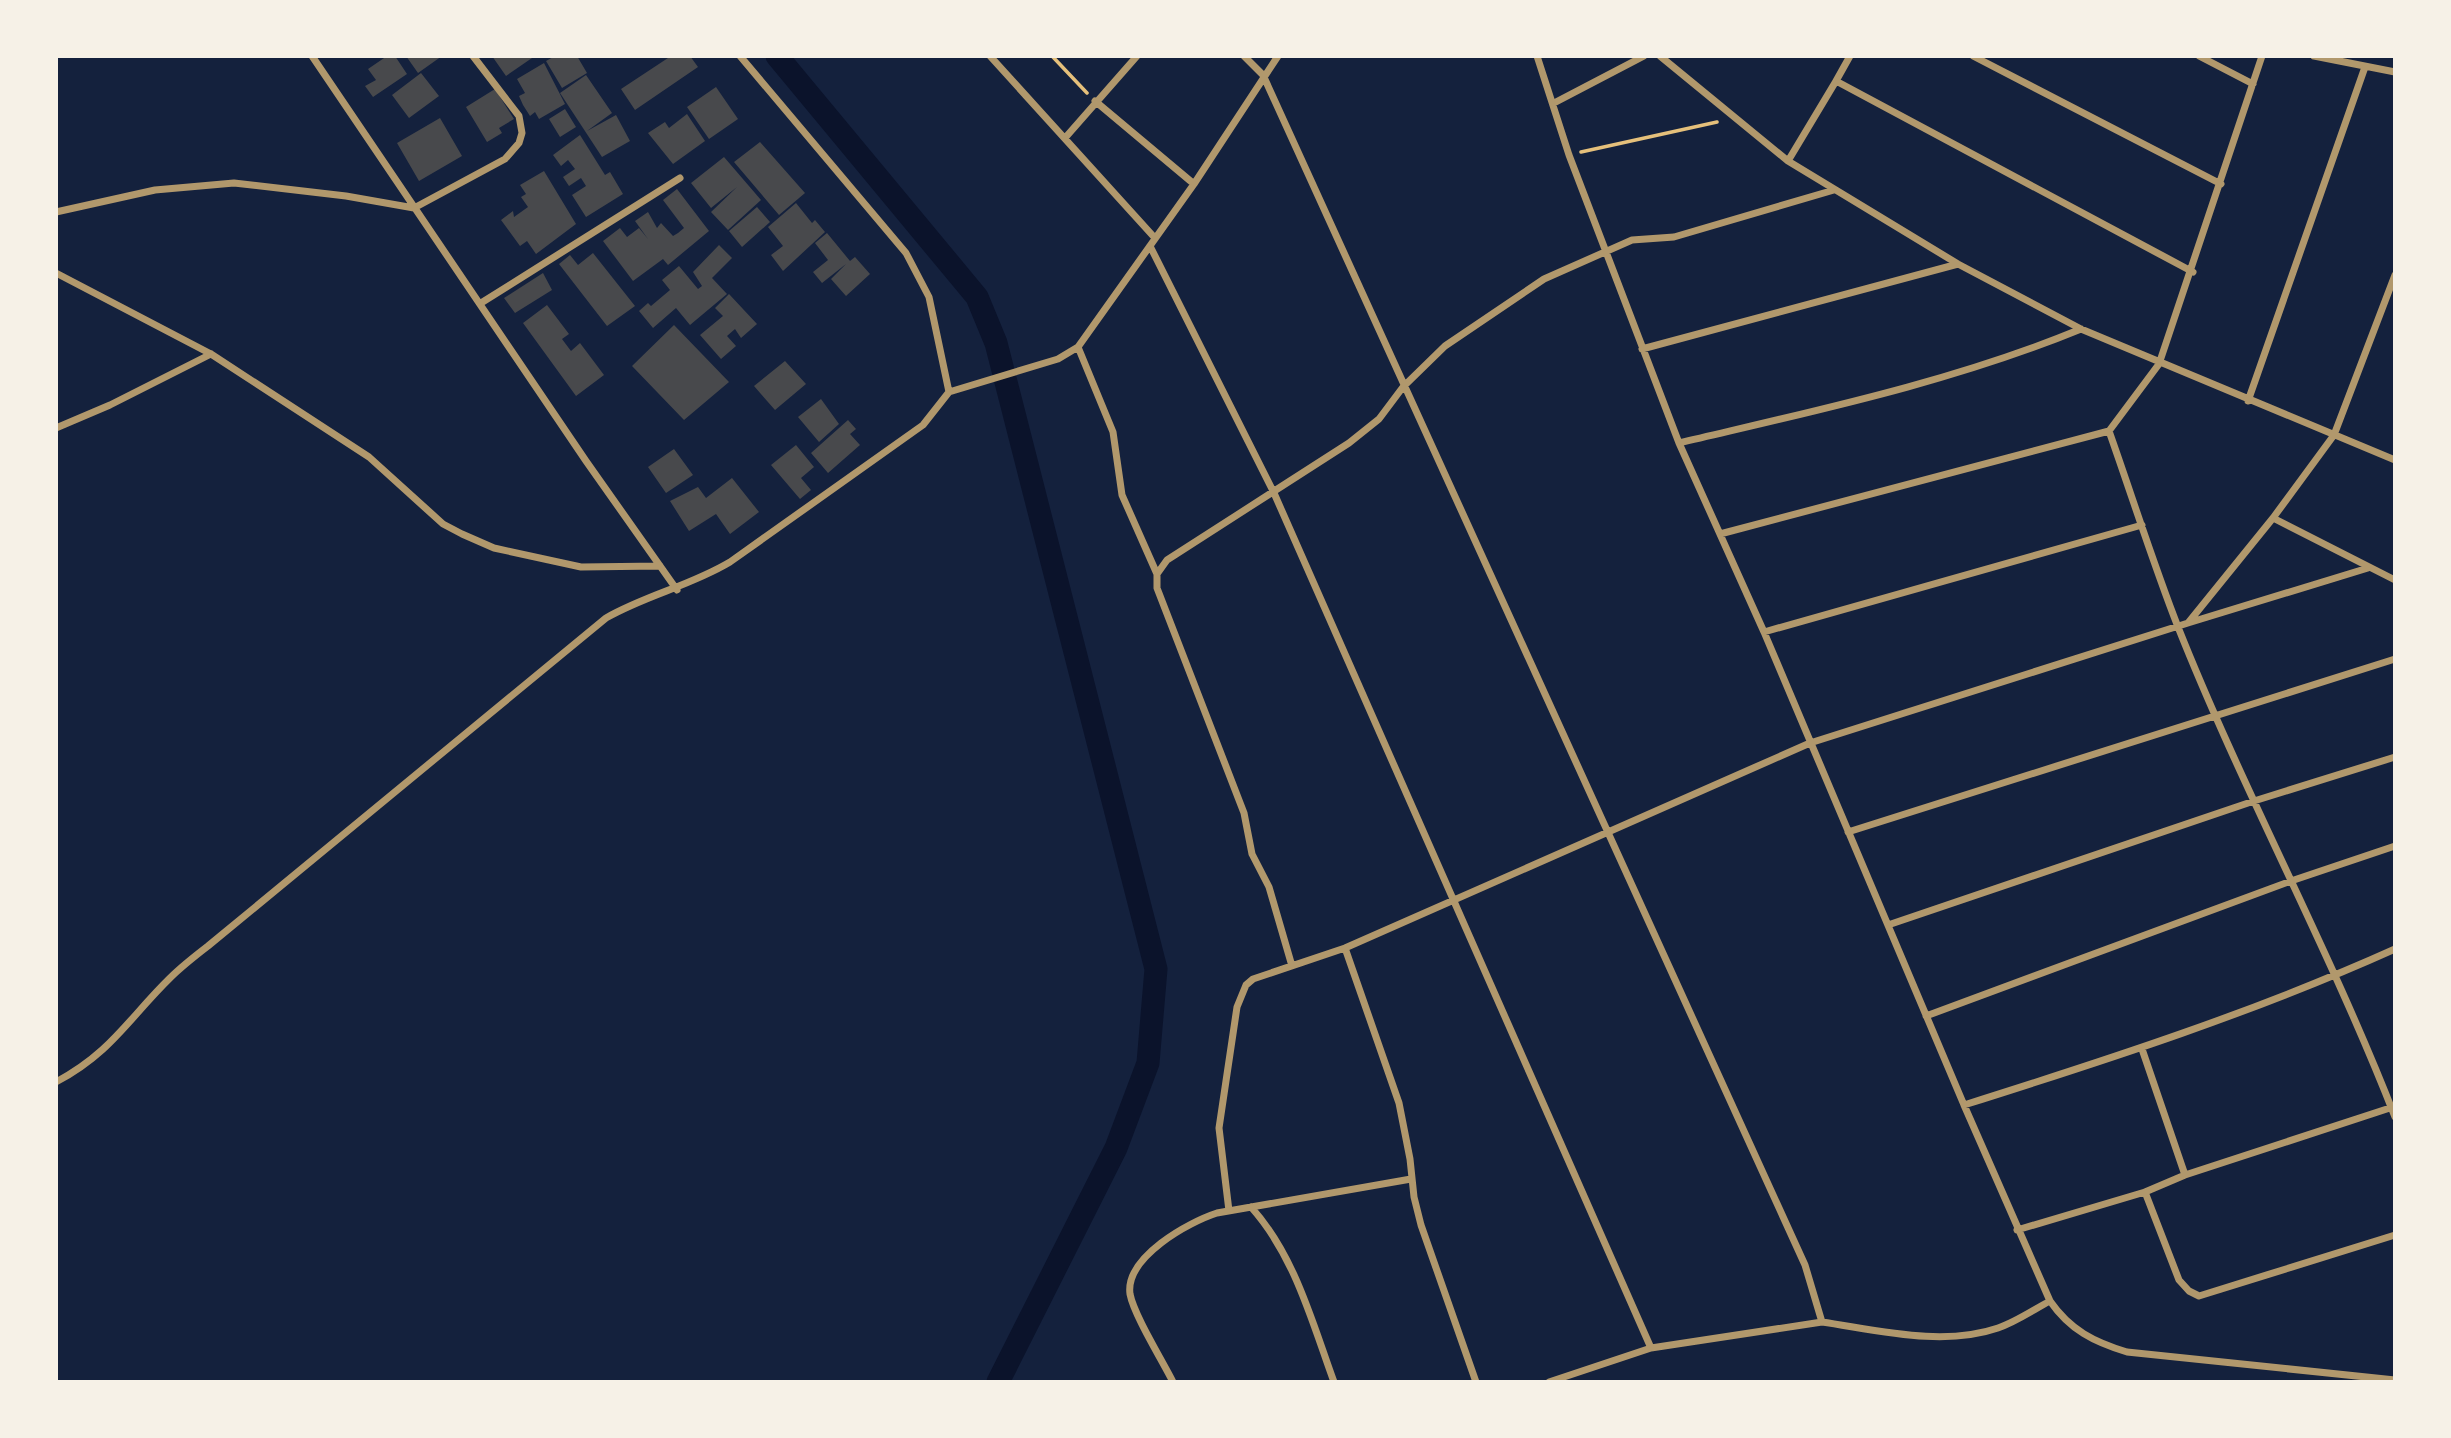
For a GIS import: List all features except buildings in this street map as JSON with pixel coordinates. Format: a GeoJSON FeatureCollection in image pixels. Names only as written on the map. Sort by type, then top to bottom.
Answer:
{"type":"FeatureCollection","features":[{"type":"Feature","properties":{"kind":"street"},"geometry":{"type":"LineString","coordinates":[[312,56],[677,590]]}},
{"type":"Feature","properties":{"kind":"street"},"geometry":{"type":"LineString","coordinates":[[56,212],[155,190],[234,183],[346,196],[414,208],[505,159],[519,143],[522,133],[519,116],[473,56]]}},
{"type":"Feature","properties":{"kind":"street"},"geometry":{"type":"LineString","coordinates":[[740,56],[906,253],[929,296],[949,391]]}},
{"type":"Feature","properties":{"kind":"street"},"geometry":{"type":"LineString","coordinates":[[990,56],[1154,237]]}},
{"type":"Feature","properties":{"kind":"street"},"geometry":{"type":"LineString","coordinates":[[1065,138],[1137,56]]}},
{"type":"Feature","properties":{"kind":"street"},"geometry":{"type":"LineString","coordinates":[[1244,56],[1263,75],[1805,1265],[1822,1322]]}},
{"type":"Feature","properties":{"kind":"street"},"geometry":{"type":"LineString","coordinates":[[56,1082],[94,1058],[114,1041],[171,977],[198,954],[606,618],[655,594],[677,590],[730,562],[806,511],[923,425],[949,391],[1058,359],[1078,346],[1194,184],[1263,75],[1278,56]]}},
{"type":"Feature","properties":{"kind":"street"},"geometry":{"type":"LineString","coordinates":[[1537,56],[1569,155],[1679,443],[1764,632],[2017,1230],[2050,1301],[2072,1328],[2127,1352],[2395,1380]]}},
{"type":"Feature","properties":{"kind":"street"},"geometry":{"type":"LineString","coordinates":[[1554,103],[1644,56]]}},
{"type":"Feature","properties":{"kind":"street"},"geometry":{"type":"LineString","coordinates":[[1660,56],[1788,161],[1958,264],[2081,329],[2248,401],[2395,460]]}},
{"type":"Feature","properties":{"kind":"street"},"geometry":{"type":"LineString","coordinates":[[1788,161],[1850,56]]}},
{"type":"Feature","properties":{"kind":"street"},"geometry":{"type":"LineString","coordinates":[[1973,56],[2221,184]]}},
{"type":"Feature","properties":{"kind":"street"},"geometry":{"type":"LineString","coordinates":[[2199,56],[2253,85]]}},
{"type":"Feature","properties":{"kind":"street"},"geometry":{"type":"LineString","coordinates":[[1720,534],[2109,431],[2160,364],[2193,272],[2262,56]]}},
{"type":"Feature","properties":{"kind":"street"},"geometry":{"type":"LineString","coordinates":[[2314,56],[2365,68],[2394,69]]}},
{"type":"Feature","properties":{"kind":"street"},"geometry":{"type":"LineString","coordinates":[[2248,401],[2365,68]]}},
{"type":"Feature","properties":{"kind":"street"},"geometry":{"type":"LineString","coordinates":[[1836,81],[2193,272]]}},
{"type":"Feature","properties":{"kind":"street"},"geometry":{"type":"LineString","coordinates":[[1095,102],[1194,184]]}},
{"type":"Feature","properties":{"kind":"street"},"geometry":{"type":"LineString","coordinates":[[481,303],[680,178]]}},
{"type":"Feature","properties":{"kind":"street"},"geometry":{"type":"LineString","coordinates":[[1157,574],[1167,560],[1274,493],[1371,426],[1387,410],[1403,387],[1446,346],[1544,279],[1606,249],[1642,238],[1674,237],[1834,190]]}},
{"type":"Feature","properties":{"kind":"street"},"geometry":{"type":"LineString","coordinates":[[1150,246],[1274,493],[1651,1348]]}},
{"type":"Feature","properties":{"kind":"street"},"geometry":{"type":"LineString","coordinates":[[1642,349],[1958,264]]}},
{"type":"Feature","properties":{"kind":"street"},"geometry":{"type":"LineString","coordinates":[[56,273],[211,354],[369,457],[443,524],[462,534],[494,548],[581,567],[660,566]]}},
{"type":"Feature","properties":{"kind":"street"},"geometry":{"type":"LineString","coordinates":[[2188,623],[2273,518],[2334,435],[2395,275]]}},
{"type":"Feature","properties":{"kind":"street"},"geometry":{"type":"LineString","coordinates":[[1679,443],[2015,356],[2081,329]]}},
{"type":"Feature","properties":{"kind":"street"},"geometry":{"type":"LineString","coordinates":[[1078,346],[1113,432],[1122,495],[1157,574],[1157,588],[1244,813],[1252,855],[1269,887],[1293,966]]}},
{"type":"Feature","properties":{"kind":"street"},"geometry":{"type":"LineString","coordinates":[[56,428],[110,405],[211,354]]}},
{"type":"Feature","properties":{"kind":"street"},"geometry":{"type":"LineString","coordinates":[[2017,1230],[2145,1192],[2185,1175],[2394,1110],[2336,975],[2254,801],[2178,625],[2109,431]]}},
{"type":"Feature","properties":{"kind":"street"},"geometry":{"type":"LineString","coordinates":[[2273,518],[2395,580]]}},
{"type":"Feature","properties":{"kind":"street"},"geometry":{"type":"LineString","coordinates":[[1764,632],[2142,525]]}},
{"type":"Feature","properties":{"kind":"street"},"geometry":{"type":"LineString","coordinates":[[1229,1211],[1219,1128],[1237,1007],[1246,985],[1253,979],[1345,948],[1810,743],[2178,625],[2368,568]]}},
{"type":"Feature","properties":{"kind":"street"},"geometry":{"type":"LineString","coordinates":[[1848,832],[2215,713],[2395,659]]}},
{"type":"Feature","properties":{"kind":"street"},"geometry":{"type":"LineString","coordinates":[[1888,925],[2254,801],[2395,757]]}},
{"type":"Feature","properties":{"kind":"street"},"geometry":{"type":"LineString","coordinates":[[1926,1016],[2291,881],[2395,846]]}},
{"type":"Feature","properties":{"kind":"street"},"geometry":{"type":"LineString","coordinates":[[1345,948],[1399,1103],[1410,1159],[1411,1179],[1435,1270],[1476,1382]]}},
{"type":"Feature","properties":{"kind":"street"},"geometry":{"type":"LineString","coordinates":[[1964,1105],[2142,1049],[2336,975],[2395,948]]}},
{"type":"Feature","properties":{"kind":"street"},"geometry":{"type":"LineString","coordinates":[[2142,1049],[2185,1175]]}},
{"type":"Feature","properties":{"kind":"street"},"geometry":{"type":"LineString","coordinates":[[1173,1382],[1130,1293],[1134,1277],[1144,1259],[1175,1232],[1195,1220],[1229,1211],[1411,1179]]}},
{"type":"Feature","properties":{"kind":"street"},"geometry":{"type":"LineString","coordinates":[[2145,1192],[2179,1280],[2189,1291],[2199,1296],[2395,1235]]}},
{"type":"Feature","properties":{"kind":"street"},"geometry":{"type":"LineString","coordinates":[[1251,1208],[1269,1227],[1284,1253],[1334,1382]]}},
{"type":"Feature","properties":{"kind":"street"},"geometry":{"type":"LineString","coordinates":[[1549,1382],[1651,1348],[1822,1322],[1895,1333],[1965,1335],[1998,1328],[2050,1301]]}},
{"type":"Feature","properties":{"kind":"path"},"geometry":{"type":"LineString","coordinates":[[1052,56],[1095,102]]}},
{"type":"Feature","properties":{"kind":"path"},"geometry":{"type":"LineString","coordinates":[[1569,155],[1735,118]]}},
{"type":"Feature","properties":{"kind":"waterway"},"geometry":{"type":"LineString","coordinates":[[777,56],[977,297],[996,343],[1156,969],[1148,1063],[1116,1148],[998,1382]]}}]}
